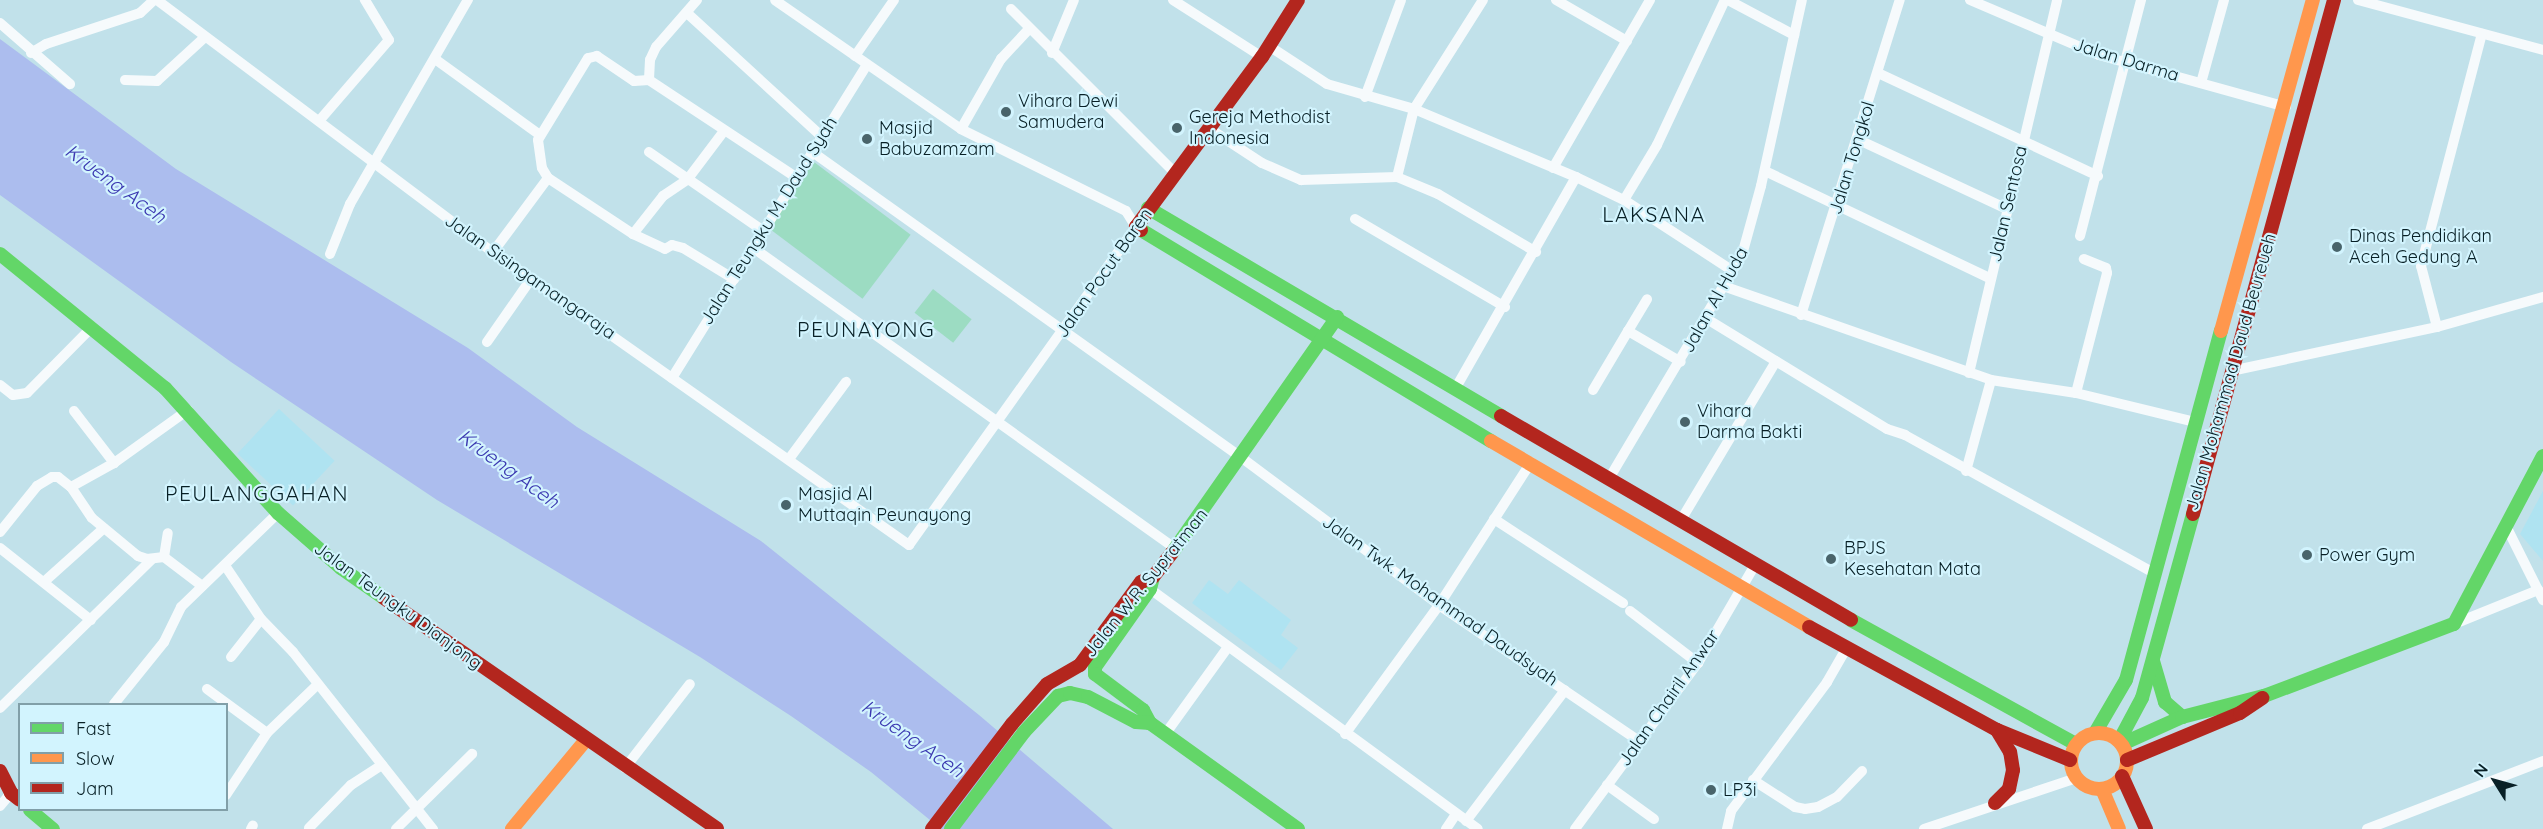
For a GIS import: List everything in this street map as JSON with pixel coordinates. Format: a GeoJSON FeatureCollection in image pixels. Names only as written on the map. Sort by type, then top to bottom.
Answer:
{"type":"FeatureCollection","features":[{"type":"Feature","properties":{"kind":"main road","name":"Jalan Pocut Baren"},"geometry":{"type":"LineString","coordinates":[[1136,227],[1266,51],[1298,0]]}},
{"type":"Feature","properties":{"kind":"main road","name":"Jalan Mohammad Daud Beureueh"},"geometry":{"type":"LineString","coordinates":[[2095,733],[2126,680],[2195,422],[2286,107],[2313,0]]}},
{"type":"Feature","properties":{"kind":"main road","name":"Jalan Mohammad Daud Beureueh"},"geometry":{"type":"LineString","coordinates":[[2120,742],[2135,717],[2334,0]]}},
{"type":"Feature","properties":{"kind":"main road"},"geometry":{"type":"LineString","coordinates":[[1148,208],[1337,316],[1756,562],[1850,620],[2076,744]]}},
{"type":"Feature","properties":{"kind":"main road"},"geometry":{"type":"LineString","coordinates":[[1136,227],[1321,341],[1531,462],[1846,649],[1997,730],[2070,760]]}},
{"type":"Feature","properties":{"kind":"main road","name":"Jalan Teungku Dianjong"},"geometry":{"type":"LineString","coordinates":[[0,254],[27,273],[188,410],[278,513],[377,596],[585,741],[717,829]]}},
{"type":"Feature","properties":{"kind":"main road","name":"Jalan W.R. Supratman"},"geometry":{"type":"LineString","coordinates":[[932,829],[1012,724],[1047,684],[1080,664],[1176,549],[1242,458],[1337,316]]}},
{"type":"Feature","properties":{"kind":"main road"},"geometry":{"type":"LineString","coordinates":[[2120,742],[2127,760],[2122,776],[2102,789],[2088,787],[2076,778],[2070,760],[2076,744],[2095,733],[2120,742],[2182,717],[2264,696],[2454,624],[2543,456]]}},
{"type":"Feature","properties":{"kind":"main road"},"geometry":{"type":"LineString","coordinates":[[1148,583],[1094,672],[1143,710],[1150,723]]}},
{"type":"Feature","properties":{"kind":"main road"},"geometry":{"type":"LineString","coordinates":[[2152,658],[2165,702],[2182,717]]}},
{"type":"Feature","properties":{"kind":"main road"},"geometry":{"type":"LineString","coordinates":[[951,829],[1024,732],[1052,699],[1070,693],[1099,701],[1136,722],[1150,723],[1298,829]]}},
{"type":"Feature","properties":{"kind":"main road"},"geometry":{"type":"LineString","coordinates":[[2127,760],[2240,713],[2264,696]]}},
{"type":"Feature","properties":{"kind":"main road"},"geometry":{"type":"LineString","coordinates":[[1995,803],[2009,789],[2013,770],[2010,752],[1997,730]]}},
{"type":"Feature","properties":{"kind":"main road"},"geometry":{"type":"LineString","coordinates":[[519,826],[585,741]]}},
{"type":"Feature","properties":{"kind":"main road"},"geometry":{"type":"LineString","coordinates":[[0,771],[15,796]]}},
{"type":"Feature","properties":{"kind":"main road"},"geometry":{"type":"LineString","coordinates":[[2122,776],[2146,829]]}},
{"type":"Feature","properties":{"kind":"main road"},"geometry":{"type":"LineString","coordinates":[[2102,789],[2119,829]]}},
{"type":"Feature","properties":{"kind":"main road"},"geometry":{"type":"LineString","coordinates":[[31,811],[50,828]]}},
{"type":"Feature","properties":{"kind":"street","name":"Jalan Sisingamangaraja"},"geometry":{"type":"LineString","coordinates":[[156,0],[493,252],[909,545]]}},
{"type":"Feature","properties":{"kind":"street"},"geometry":{"type":"LineString","coordinates":[[31,53],[46,44],[140,13],[156,0]]}},
{"type":"Feature","properties":{"kind":"street"},"geometry":{"type":"LineString","coordinates":[[319,121],[389,40],[365,0]]}},
{"type":"Feature","properties":{"kind":"street"},"geometry":{"type":"LineString","coordinates":[[330,254],[350,204],[468,0]]}},
{"type":"Feature","properties":{"kind":"street"},"geometry":{"type":"LineString","coordinates":[[649,80],[650,60],[656,47],[697,0]]}},
{"type":"Feature","properties":{"kind":"street"},"geometry":{"type":"LineString","coordinates":[[855,56],[894,0]]}},
{"type":"Feature","properties":{"kind":"street"},"geometry":{"type":"LineString","coordinates":[[1052,53],[1074,0]]}},
{"type":"Feature","properties":{"kind":"street"},"geometry":{"type":"LineString","coordinates":[[1173,0],[1327,84],[1365,97],[1414,109],[1576,177],[1624,200],[1733,271]]}},
{"type":"Feature","properties":{"kind":"street"},"geometry":{"type":"LineString","coordinates":[[1365,97],[1401,0]]}},
{"type":"Feature","properties":{"kind":"street"},"geometry":{"type":"LineString","coordinates":[[1397,177],[1414,109],[1484,0]]}},
{"type":"Feature","properties":{"kind":"street"},"geometry":{"type":"LineString","coordinates":[[1556,0],[1627,41]]}},
{"type":"Feature","properties":{"kind":"street"},"geometry":{"type":"LineString","coordinates":[[1553,168],[1650,0]]}},
{"type":"Feature","properties":{"kind":"street"},"geometry":{"type":"LineString","coordinates":[[1624,200],[1657,145],[1726,0],[1794,35]]}},
{"type":"Feature","properties":{"kind":"street","name":"Jalan Al Huda"},"geometry":{"type":"LineString","coordinates":[[1610,477],[1707,320],[1726,287],[1750,234],[1802,0]]}},
{"type":"Feature","properties":{"kind":"street","name":"Jalan Tongkol"},"geometry":{"type":"LineString","coordinates":[[1801,315],[1859,140],[1900,0]]}},
{"type":"Feature","properties":{"kind":"street","name":"Jalan Darma"},"geometry":{"type":"LineString","coordinates":[[1970,0],[2048,35],[2125,63],[2286,107]]}},
{"type":"Feature","properties":{"kind":"street","name":"Jalan Sentosa"},"geometry":{"type":"LineString","coordinates":[[1969,373],[2057,0]]}},
{"type":"Feature","properties":{"kind":"street"},"geometry":{"type":"LineString","coordinates":[[2080,236],[2098,176],[2141,0]]}},
{"type":"Feature","properties":{"kind":"street"},"geometry":{"type":"LineString","coordinates":[[2201,83],[2224,0]]}},
{"type":"Feature","properties":{"kind":"street"},"geometry":{"type":"LineString","coordinates":[[2358,0],[2543,51]]}},
{"type":"Feature","properties":{"kind":"street"},"geometry":{"type":"LineString","coordinates":[[781,1],[867,65],[961,129],[1126,211],[1136,227]]}},
{"type":"Feature","properties":{"kind":"street"},"geometry":{"type":"LineString","coordinates":[[1011,9],[1052,53],[1175,173]]}},
{"type":"Feature","properties":{"kind":"street"},"geometry":{"type":"LineString","coordinates":[[687,13],[821,136]]}},
{"type":"Feature","properties":{"kind":"street"},"geometry":{"type":"LineString","coordinates":[[0,23],[31,53],[70,84]]}},
{"type":"Feature","properties":{"kind":"street"},"geometry":{"type":"LineString","coordinates":[[961,129],[1002,59],[1029,29]]}},
{"type":"Feature","properties":{"kind":"street"},"geometry":{"type":"LineString","coordinates":[[2438,327],[2421,266],[2482,34]]}},
{"type":"Feature","properties":{"kind":"street"},"geometry":{"type":"LineString","coordinates":[[125,80],[157,81],[204,38]]}},
{"type":"Feature","properties":{"kind":"street"},"geometry":{"type":"LineString","coordinates":[[734,279],[683,248],[672,245],[665,249],[633,234],[548,178],[538,150],[540,135],[590,56],[597,56],[633,81],[649,80],[794,176]]}},
{"type":"Feature","properties":{"kind":"street"},"geometry":{"type":"LineString","coordinates":[[435,59],[540,135]]}},
{"type":"Feature","properties":{"kind":"street","name":"Jalan Teungku M. Daud Syah"},"geometry":{"type":"LineString","coordinates":[[672,378],[734,279],[794,176],[867,65]]}},
{"type":"Feature","properties":{"kind":"street"},"geometry":{"type":"LineString","coordinates":[[1878,73],[2098,176]]}},
{"type":"Feature","properties":{"kind":"street"},"geometry":{"type":"LineString","coordinates":[[1209,129],[1262,163],[1301,180],[1397,177],[1438,194],[1536,252]]}},
{"type":"Feature","properties":{"kind":"street"},"geometry":{"type":"LineString","coordinates":[[633,234],[663,196],[687,180],[724,131]]}},
{"type":"Feature","properties":{"kind":"street"},"geometry":{"type":"LineString","coordinates":[[1859,140],[2007,209]]}},
{"type":"Feature","properties":{"kind":"street","name":"Jalan Twk. Mohammad Daudsyah"},"geometry":{"type":"LineString","coordinates":[[811,151],[1062,333],[1242,458],[1439,605],[1639,741]]}},
{"type":"Feature","properties":{"kind":"street"},"geometry":{"type":"LineString","coordinates":[[649,152],[762,230]]}},
{"type":"Feature","properties":{"kind":"street"},"geometry":{"type":"LineString","coordinates":[[1765,171],[1838,203],[1991,279]]}},
{"type":"Feature","properties":{"kind":"street"},"geometry":{"type":"LineString","coordinates":[[1456,387],[1536,252],[1576,177]]}},
{"type":"Feature","properties":{"kind":"street"},"geometry":{"type":"LineString","coordinates":[[493,252],[548,178]]}},
{"type":"Feature","properties":{"kind":"street"},"geometry":{"type":"LineString","coordinates":[[1126,211],[1148,208]]}},
{"type":"Feature","properties":{"kind":"street"},"geometry":{"type":"LineString","coordinates":[[1355,219],[1504,308]]}},
{"type":"Feature","properties":{"kind":"street","name":"Jalan Pocut Baren"},"geometry":{"type":"LineString","coordinates":[[909,545],[1001,422],[1136,227]]}},
{"type":"Feature","properties":{"kind":"street"},"geometry":{"type":"LineString","coordinates":[[752,248],[1001,422],[1176,549]]}},
{"type":"Feature","properties":{"kind":"street"},"geometry":{"type":"LineString","coordinates":[[2076,393],[2107,273],[2106,268],[2084,259]]}},
{"type":"Feature","properties":{"kind":"street"},"geometry":{"type":"LineString","coordinates":[[0,266],[27,273]]}},
{"type":"Feature","properties":{"kind":"street"},"geometry":{"type":"LineString","coordinates":[[487,342],[531,279]]}},
{"type":"Feature","properties":{"kind":"street"},"geometry":{"type":"LineString","coordinates":[[1726,287],[1991,380],[2076,393],[2195,422]]}},
{"type":"Feature","properties":{"kind":"street"},"geometry":{"type":"LineString","coordinates":[[2231,371],[2438,327],[2543,297]]}},
{"type":"Feature","properties":{"kind":"street"},"geometry":{"type":"LineString","coordinates":[[1593,390],[1647,299]]}},
{"type":"Feature","properties":{"kind":"street"},"geometry":{"type":"LineString","coordinates":[[1707,320],[1966,471],[2156,574]]}},
{"type":"Feature","properties":{"kind":"street"},"geometry":{"type":"LineString","coordinates":[[0,385],[13,394],[27,393],[92,327]]}},
{"type":"Feature","properties":{"kind":"street"},"geometry":{"type":"LineString","coordinates":[[1629,331],[1681,362]]}},
{"type":"Feature","properties":{"kind":"street"},"geometry":{"type":"LineString","coordinates":[[1681,520],[1776,362]]}},
{"type":"Feature","properties":{"kind":"street"},"geometry":{"type":"LineString","coordinates":[[1966,471],[1991,380]]}},
{"type":"Feature","properties":{"kind":"street"},"geometry":{"type":"LineString","coordinates":[[789,459],[846,382]]}},
{"type":"Feature","properties":{"kind":"street"},"geometry":{"type":"LineString","coordinates":[[70,487],[114,463],[188,410]]}},
{"type":"Feature","properties":{"kind":"street"},"geometry":{"type":"LineString","coordinates":[[74,411],[114,463]]}},
{"type":"Feature","properties":{"kind":"street"},"geometry":{"type":"LineString","coordinates":[[1346,734],[1439,605],[1531,462]]}},
{"type":"Feature","properties":{"kind":"street"},"geometry":{"type":"LineString","coordinates":[[1,529],[46,479],[58,477],[70,487],[84,509],[138,556],[158,558],[202,586]]}},
{"type":"Feature","properties":{"kind":"street"},"geometry":{"type":"LineString","coordinates":[[116,703],[164,642],[181,607],[226,567],[278,513]]}},
{"type":"Feature","properties":{"kind":"street"},"geometry":{"type":"LineString","coordinates":[[1494,519],[1626,607],[1698,663]]}},
{"type":"Feature","properties":{"kind":"street"},"geometry":{"type":"LineString","coordinates":[[2454,624],[2540,595],[2506,526]]}},
{"type":"Feature","properties":{"kind":"street"},"geometry":{"type":"LineString","coordinates":[[45,581],[104,528]]}},
{"type":"Feature","properties":{"kind":"street"},"geometry":{"type":"LineString","coordinates":[[0,708],[158,558],[168,532]]}},
{"type":"Feature","properties":{"kind":"street"},"geometry":{"type":"LineString","coordinates":[[0,548],[92,620]]}},
{"type":"Feature","properties":{"kind":"street","name":"Jalan Chairil Anwar"},"geometry":{"type":"LineString","coordinates":[[1575,829],[1698,663],[1744,589],[1756,562]]}},
{"type":"Feature","properties":{"kind":"street"},"geometry":{"type":"LineString","coordinates":[[226,567],[261,619],[382,765],[415,810],[433,829]]}},
{"type":"Feature","properties":{"kind":"street"},"geometry":{"type":"LineString","coordinates":[[1148,583],[1228,647],[1478,829]]}},
{"type":"Feature","properties":{"kind":"street"},"geometry":{"type":"LineString","coordinates":[[231,657],[261,619]]}},
{"type":"Feature","properties":{"kind":"street"},"geometry":{"type":"LineString","coordinates":[[1166,733],[1228,647]]}},
{"type":"Feature","properties":{"kind":"street"},"geometry":{"type":"LineString","coordinates":[[1727,829],[1731,811],[1827,682],[1846,649]]}},
{"type":"Feature","properties":{"kind":"street"},"geometry":{"type":"LineString","coordinates":[[625,768],[690,684]]}},
{"type":"Feature","properties":{"kind":"street"},"geometry":{"type":"LineString","coordinates":[[228,792],[267,733],[317,685]]}},
{"type":"Feature","properties":{"kind":"street"},"geometry":{"type":"LineString","coordinates":[[207,689],[226,703]]}},
{"type":"Feature","properties":{"kind":"street"},"geometry":{"type":"LineString","coordinates":[[1466,821],[1565,690]]}},
{"type":"Feature","properties":{"kind":"street"},"geometry":{"type":"LineString","coordinates":[[228,704],[267,733]]}},
{"type":"Feature","properties":{"kind":"street"},"geometry":{"type":"LineString","coordinates":[[396,829],[472,754]]}},
{"type":"Feature","properties":{"kind":"street"},"geometry":{"type":"LineString","coordinates":[[2367,829],[2543,761]]}},
{"type":"Feature","properties":{"kind":"street"},"geometry":{"type":"LineString","coordinates":[[309,828],[351,785],[382,765]]}},
{"type":"Feature","properties":{"kind":"street"},"geometry":{"type":"LineString","coordinates":[[1753,780],[1795,807],[1805,809],[1818,807],[1837,797],[1862,771]]}},
{"type":"Feature","properties":{"kind":"street"},"geometry":{"type":"LineString","coordinates":[[1924,829],[1995,803],[2076,778]]}},
{"type":"Feature","properties":{"kind":"street"},"geometry":{"type":"LineString","coordinates":[[1607,785],[1654,819]]}},
{"type":"Feature","properties":{"kind":"street"},"geometry":{"type":"LineString","coordinates":[[0,806],[15,796]]}},
{"type":"Feature","properties":{"kind":"street"},"geometry":{"type":"LineString","coordinates":[[1446,829],[1456,814]]}},
{"type":"Feature","properties":{"kind":"shaded area"},"geometry":{"type":"Polygon","coordinates":[[[279,409],[335,461],[293,505],[237,454],[279,409]]]}},
{"type":"Feature","properties":{"kind":"shaded area"},"geometry":{"type":"Polygon","coordinates":[[[2543,491],[2543,561],[2520,534],[2543,491]]]}},
{"type":"Feature","properties":{"kind":"shaded area"},"geometry":{"type":"Polygon","coordinates":[[[1209,580],[1228,594],[1239,580],[1291,620],[1281,635],[1298,648],[1281,670],[1192,603],[1209,580]]]}},
{"type":"Feature","properties":{"kind":"green space"},"geometry":{"type":"Polygon","coordinates":[[[814,162],[911,235],[862,299],[766,226],[814,162]]]}},
{"type":"Feature","properties":{"kind":"green space"},"geometry":{"type":"Polygon","coordinates":[[[933,289],[972,319],[953,343],[915,313],[933,289]]]}},
{"type":"Feature","properties":{"kind":"water","name":"Krueng Aceh"},"geometry":{"type":"Polygon","coordinates":[[[0,39],[176,169],[468,348],[577,427],[761,541],[979,715],[1113,829],[941,829],[871,772],[791,716],[700,657],[437,500],[231,362],[0,195],[0,39]]]}},
{"type":"Feature","properties":{"kind":"traffic: fast"},"geometry":{"type":"LineString","coordinates":[[1148,208],[1501,416]]}},
{"type":"Feature","properties":{"kind":"traffic: fast"},"geometry":{"type":"LineString","coordinates":[[1141,230],[1491,441]]}},
{"type":"Feature","properties":{"kind":"traffic: fast"},"geometry":{"type":"LineString","coordinates":[[0,254],[165,388],[278,513],[341,568],[384,598]]}},
{"type":"Feature","properties":{"kind":"traffic: fast"},"geometry":{"type":"LineString","coordinates":[[1172,553],[1337,317]]}},
{"type":"Feature","properties":{"kind":"traffic: fast"},"geometry":{"type":"LineString","coordinates":[[2095,733],[2126,680],[2221,331]]}},
{"type":"Feature","properties":{"kind":"traffic: fast"},"geometry":{"type":"LineString","coordinates":[[2122,744],[2182,717],[2264,696],[2454,624],[2543,456]]}},
{"type":"Feature","properties":{"kind":"traffic: fast"},"geometry":{"type":"LineString","coordinates":[[2119,741],[2142,698],[2193,514]]}},
{"type":"Feature","properties":{"kind":"traffic: fast"},"geometry":{"type":"LineString","coordinates":[[1153,577],[1150,589],[1095,667],[1095,674],[1143,710],[1150,723],[1298,829]]}},
{"type":"Feature","properties":{"kind":"traffic: fast"},"geometry":{"type":"LineString","coordinates":[[1851,620],[2076,744]]}},
{"type":"Feature","properties":{"kind":"traffic: fast"},"geometry":{"type":"LineString","coordinates":[[2153,661],[2165,702],[2182,717]]}},
{"type":"Feature","properties":{"kind":"traffic: fast"},"geometry":{"type":"LineString","coordinates":[[951,829],[1024,732],[1058,696],[1070,693],[1088,697],[1136,722],[1150,723]]}},
{"type":"Feature","properties":{"kind":"traffic: fast"},"geometry":{"type":"LineString","coordinates":[[31,811],[53,829]]}},
{"type":"Feature","properties":{"kind":"traffic: slow"},"geometry":{"type":"LineString","coordinates":[[2221,331],[2313,0]]}},
{"type":"Feature","properties":{"kind":"traffic: slow"},"geometry":{"type":"LineString","coordinates":[[1491,441],[1809,627]]}},
{"type":"Feature","properties":{"kind":"traffic: slow"},"geometry":{"type":"LineString","coordinates":[[2099,733],[2110,735],[2119,741],[2125,750],[2127,761],[2125,772],[2119,781],[2110,787],[2099,789],[2088,787],[2079,781],[2073,772],[2071,761],[2073,750],[2079,741],[2088,735],[2099,733]]}},
{"type":"Feature","properties":{"kind":"traffic: slow"},"geometry":{"type":"LineString","coordinates":[[512,829],[585,741]]}},
{"type":"Feature","properties":{"kind":"traffic: slow"},"geometry":{"type":"LineString","coordinates":[[2102,789],[2119,829]]}},
{"type":"Feature","properties":{"kind":"traffic: jam"},"geometry":{"type":"LineString","coordinates":[[1141,230],[1136,227],[1262,57],[1298,0]]}},
{"type":"Feature","properties":{"kind":"traffic: jam"},"geometry":{"type":"LineString","coordinates":[[2193,514],[2334,0]]}},
{"type":"Feature","properties":{"kind":"traffic: jam"},"geometry":{"type":"LineString","coordinates":[[1501,416],[1851,620]]}},
{"type":"Feature","properties":{"kind":"traffic: jam"},"geometry":{"type":"LineString","coordinates":[[932,829],[1012,724],[1047,684],[1080,665],[1141,582],[1153,577],[1172,553]]}},
{"type":"Feature","properties":{"kind":"traffic: jam"},"geometry":{"type":"LineString","coordinates":[[384,598],[717,829]]}},
{"type":"Feature","properties":{"kind":"traffic: jam"},"geometry":{"type":"LineString","coordinates":[[1809,627],[1997,730],[2070,760]]}},
{"type":"Feature","properties":{"kind":"traffic: jam"},"geometry":{"type":"LineString","coordinates":[[2127,760],[2240,713],[2262,698]]}},
{"type":"Feature","properties":{"kind":"traffic: jam"},"geometry":{"type":"LineString","coordinates":[[1995,803],[2009,789],[2013,770],[2010,752],[1997,730]]}},
{"type":"Feature","properties":{"kind":"traffic: jam"},"geometry":{"type":"LineString","coordinates":[[0,771],[11,793],[18,798]]}},
{"type":"Feature","properties":{"kind":"traffic: jam"},"geometry":{"type":"LineString","coordinates":[[2122,776],[2146,829]]}},
{"type":"Feature","properties":{"kind":"place","name":"Vihara Dewi Samudera"},"geometry":{"type":"Point","coordinates":[1006,112]}},
{"type":"Feature","properties":{"kind":"place","name":"Gereja Methodist Indonesia"},"geometry":{"type":"Point","coordinates":[1177,128]}},
{"type":"Feature","properties":{"kind":"place","name":"Masjid Babuzamzam"},"geometry":{"type":"Point","coordinates":[867,139]}},
{"type":"Feature","properties":{"kind":"place","name":"Dinas Pendidikan Aceh Gedung A"},"geometry":{"type":"Point","coordinates":[2337,247]}},
{"type":"Feature","properties":{"kind":"place","name":"Vihara Darma Bakti"},"geometry":{"type":"Point","coordinates":[1685,422]}},
{"type":"Feature","properties":{"kind":"place","name":"Masjid Al Muttaqin Peunayong"},"geometry":{"type":"Point","coordinates":[786,505]}},
{"type":"Feature","properties":{"kind":"place","name":"Power Gym"},"geometry":{"type":"Point","coordinates":[2307,555]}},
{"type":"Feature","properties":{"kind":"place","name":"BPJS Kesehatan Mata"},"geometry":{"type":"Point","coordinates":[1831,559]}},
{"type":"Feature","properties":{"kind":"place","name":"LP3i"},"geometry":{"type":"Point","coordinates":[1711,790]}},
{"type":"Feature","properties":{"kind":"district","name":"LAKSANA"},"geometry":{"type":"Point","coordinates":[1654,214]}},
{"type":"Feature","properties":{"kind":"district","name":"PEUNAYONG"},"geometry":{"type":"Point","coordinates":[866,329]}},
{"type":"Feature","properties":{"kind":"district","name":"PEULANGGAHAN"},"geometry":{"type":"Point","coordinates":[257,493]}}]}
